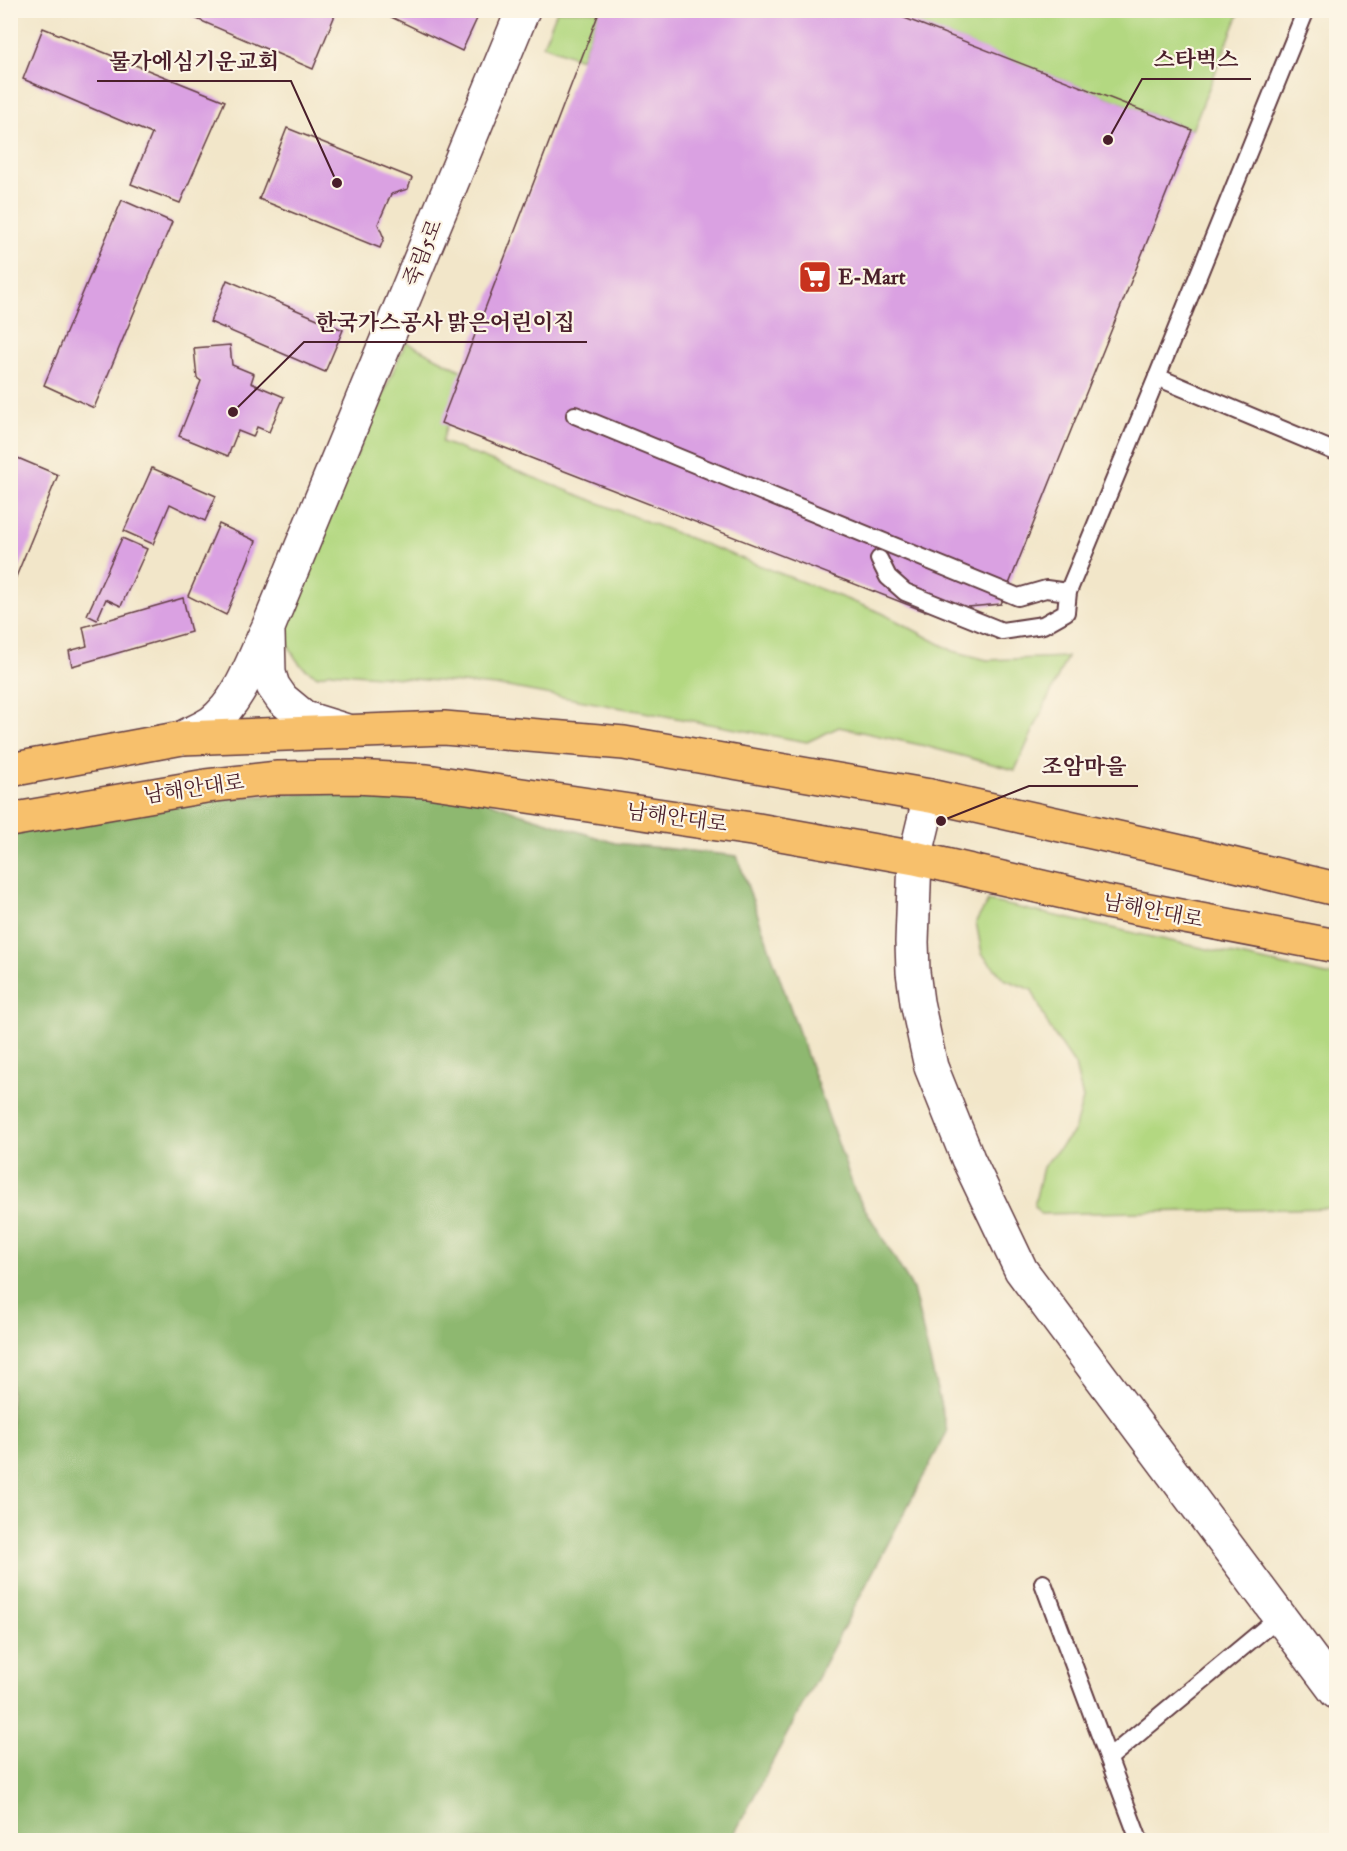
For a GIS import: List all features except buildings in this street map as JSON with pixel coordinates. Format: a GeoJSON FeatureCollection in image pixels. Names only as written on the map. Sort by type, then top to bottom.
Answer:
{"type":"FeatureCollection","features":[{"type":"Feature","properties":{"kind":"main road"},"geometry":{"type":"LineString","coordinates":[[10,770],[182,738],[444,728],[624,743],[930,796],[1336,889]]}},
{"type":"Feature","properties":{"kind":"main road","name":"남해안대로"},"geometry":{"type":"LineString","coordinates":[[10,820],[206,786],[278,778],[355,777],[427,781],[758,830],[915,858],[1107,902],[1336,946]]}},
{"type":"Feature","properties":{"kind":"street","name":"죽림5로"},"geometry":{"type":"LineString","coordinates":[[182,738],[210,724],[222,714],[237,691],[268,628],[523,10]]}},
{"type":"Feature","properties":{"kind":"street"},"geometry":{"type":"LineString","coordinates":[[268,628],[268,673],[282,699],[305,718],[352,733]]}},
{"type":"Feature","properties":{"kind":"street"},"geometry":{"type":"LineString","coordinates":[[930,796],[915,858],[913,972],[931,1067],[968,1160],[1021,1270],[1336,1692]]}},
{"type":"Feature","properties":{"kind":"lane"},"geometry":{"type":"LineString","coordinates":[[879,559],[888,577],[905,592],[1002,631],[1043,625],[1066,612],[1068,592],[1306,10]]}},
{"type":"Feature","properties":{"kind":"lane"},"geometry":{"type":"LineString","coordinates":[[1157,376],[1336,452]]}},
{"type":"Feature","properties":{"kind":"lane"},"geometry":{"type":"LineString","coordinates":[[575,414],[1018,597],[1046,589],[1068,592]]}},
{"type":"Feature","properties":{"kind":"lane"},"geometry":{"type":"LineString","coordinates":[[1043,1583],[1139,1840]]}},
{"type":"Feature","properties":{"kind":"lane"},"geometry":{"type":"LineString","coordinates":[[1108,1758],[1280,1616]]}},
{"type":"Feature","properties":{"kind":"green space"},"geometry":{"type":"Polygon","coordinates":[[[557,11],[600,11],[581,59],[543,45],[557,11]]]}},
{"type":"Feature","properties":{"kind":"green space"},"geometry":{"type":"Polygon","coordinates":[[[884,11],[1240,11],[1192,130],[884,11]]]}},
{"type":"Feature","properties":{"kind":"green space"},"geometry":{"type":"Polygon","coordinates":[[[406,342],[462,371],[442,442],[882,613],[953,651],[987,660],[1067,657],[1015,770],[925,746],[839,727],[807,742],[508,687],[331,672],[318,676],[303,667],[294,657],[280,630],[406,342]]]}},
{"type":"Feature","properties":{"kind":"green space"},"geometry":{"type":"Polygon","coordinates":[[[329,792],[470,795],[615,843],[737,856],[855,1192],[913,1289],[947,1432],[731,1840],[11,1840],[11,831],[153,802],[329,792]]]}},
{"type":"Feature","properties":{"kind":"green space"},"geometry":{"type":"Polygon","coordinates":[[[988,901],[1336,977],[1336,1208],[1041,1214],[1034,1206],[1043,1167],[1074,1131],[1083,1099],[1075,1065],[1049,1027],[1032,990],[1004,979],[982,954],[976,922],[988,901]]]}},
{"type":"Feature","properties":{"kind":"place","name":"스타벅스"},"geometry":{"type":"Point","coordinates":[1108,140]}},
{"type":"Feature","properties":{"kind":"place","name":"물가에심기운교회"},"geometry":{"type":"Point","coordinates":[337,183]}},
{"type":"Feature","properties":{"kind":"place","name":"E-Mart"},"geometry":{"type":"Point","coordinates":[815,277]}},
{"type":"Feature","properties":{"kind":"place","name":"한국가스공사 맑은어린이집"},"geometry":{"type":"Point","coordinates":[233,412]}},
{"type":"Feature","properties":{"kind":"place","name":"조암마을"},"geometry":{"type":"Point","coordinates":[941,821]}}]}
